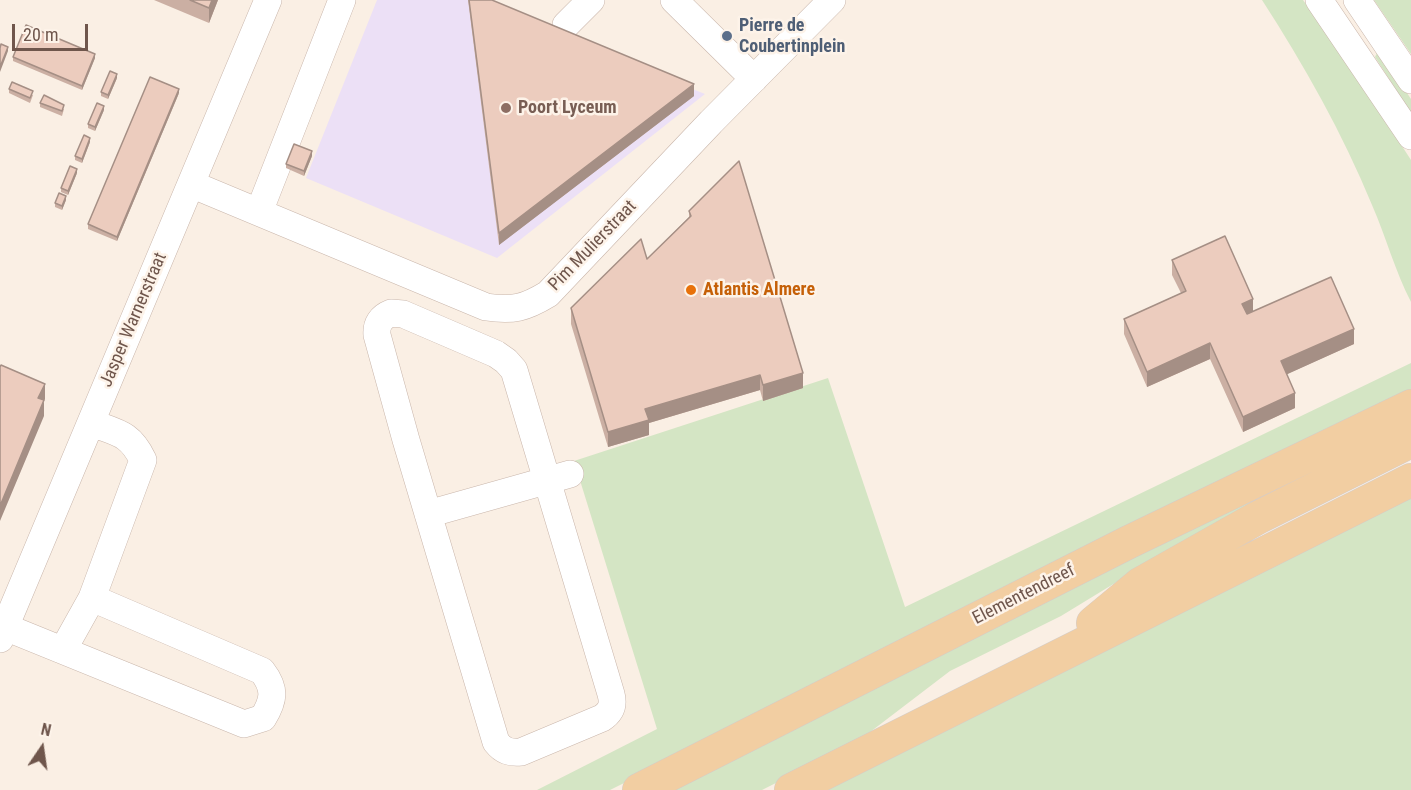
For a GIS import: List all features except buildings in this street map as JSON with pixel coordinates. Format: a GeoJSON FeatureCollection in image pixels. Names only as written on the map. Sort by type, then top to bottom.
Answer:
{"type":"FeatureCollection","features":[{"type":"Feature","properties":{"kind":"main road","name":"Elementendreef"},"geometry":{"type":"LineString","coordinates":[[639,790],[1118,548],[1411,406]]}},
{"type":"Feature","properties":{"kind":"main road"},"geometry":{"type":"LineString","coordinates":[[1042,664],[1140,584],[1259,517],[1411,441]]}},
{"type":"Feature","properties":{"kind":"main road"},"geometry":{"type":"LineString","coordinates":[[791,790],[1411,480]]}},
{"type":"Feature","properties":{"kind":"street","name":"Jasper Warnerstraat"},"geometry":{"type":"LineString","coordinates":[[3,633],[268,0]]}},
{"type":"Feature","properties":{"kind":"street"},"geometry":{"type":"LineString","coordinates":[[259,212],[342,0]]}},
{"type":"Feature","properties":{"kind":"street"},"geometry":{"type":"LineString","coordinates":[[566,25],[591,0]]}},
{"type":"Feature","properties":{"kind":"street"},"geometry":{"type":"LineString","coordinates":[[674,0],[754,79]]}},
{"type":"Feature","properties":{"kind":"street","name":"Pim Mulierstraat"},"geometry":{"type":"LineString","coordinates":[[191,184],[486,306],[508,310],[529,306],[548,294],[711,122],[832,0]]}},
{"type":"Feature","properties":{"kind":"street"},"geometry":{"type":"LineString","coordinates":[[1319,0],[1411,136]]}},
{"type":"Feature","properties":{"kind":"street"},"geometry":{"type":"LineString","coordinates":[[1357,0],[1411,81]]}},
{"type":"Feature","properties":{"kind":"street"},"geometry":{"type":"LineString","coordinates":[[432,327],[446,290]]}},
{"type":"Feature","properties":{"kind":"street"},"geometry":{"type":"LineString","coordinates":[[391,313],[397,313],[496,354],[506,361],[513,370],[559,477],[613,700],[610,711],[602,718],[521,752],[510,752],[504,750],[496,742],[405,440],[377,329],[381,319],[391,313]]}},
{"type":"Feature","properties":{"kind":"street"},"geometry":{"type":"LineString","coordinates":[[63,650],[92,598],[143,460],[135,444],[122,434],[91,423]]}},
{"type":"Feature","properties":{"kind":"street"},"geometry":{"type":"LineString","coordinates":[[428,514],[559,477]]}},
{"type":"Feature","properties":{"kind":"street"},"geometry":{"type":"LineString","coordinates":[[3,633],[63,650],[244,724],[263,718],[272,703],[271,683],[262,672],[92,598]]}},
{"type":"Feature","properties":{"kind":"shaded area"},"geometry":{"type":"Polygon","coordinates":[[[377,0],[468,0],[705,94],[497,258],[306,178],[377,0]]]}},
{"type":"Feature","properties":{"kind":"green space"},"geometry":{"type":"Polygon","coordinates":[[[1262,0],[1303,0],[1411,160],[1411,302],[1372,205],[1336,126],[1293,49],[1262,0]]]}},
{"type":"Feature","properties":{"kind":"green space"},"geometry":{"type":"Polygon","coordinates":[[[1374,0],[1411,0],[1411,54],[1374,0]]]}},
{"type":"Feature","properties":{"kind":"green space"},"geometry":{"type":"Polygon","coordinates":[[[1377,53],[1380,53],[1411,99],[1411,113],[1375,57],[1377,53]]]}},
{"type":"Feature","properties":{"kind":"green space"},"geometry":{"type":"Polygon","coordinates":[[[1411,363],[1411,391],[610,790],[537,790],[657,729],[574,461],[828,378],[905,607],[1411,363]]]}},
{"type":"Feature","properties":{"kind":"green space"},"geometry":{"type":"Polygon","coordinates":[[[1411,419],[1411,427],[1120,580],[1061,616],[950,671],[857,742],[762,790],[668,790],[1411,419]]]}},
{"type":"Feature","properties":{"kind":"green space"},"geometry":{"type":"Polygon","coordinates":[[[1411,493],[1411,790],[818,790],[1411,493]]]}},
{"type":"Feature","properties":{"kind":"place","name":"Pierre de Coubertinplein"},"geometry":{"type":"Point","coordinates":[727,36]}},
{"type":"Feature","properties":{"kind":"place","name":"Poort Lyceum"},"geometry":{"type":"Point","coordinates":[506,108]}},
{"type":"Feature","properties":{"kind":"place","name":"Atlantis Almere"},"geometry":{"type":"Point","coordinates":[691,290]}}]}
